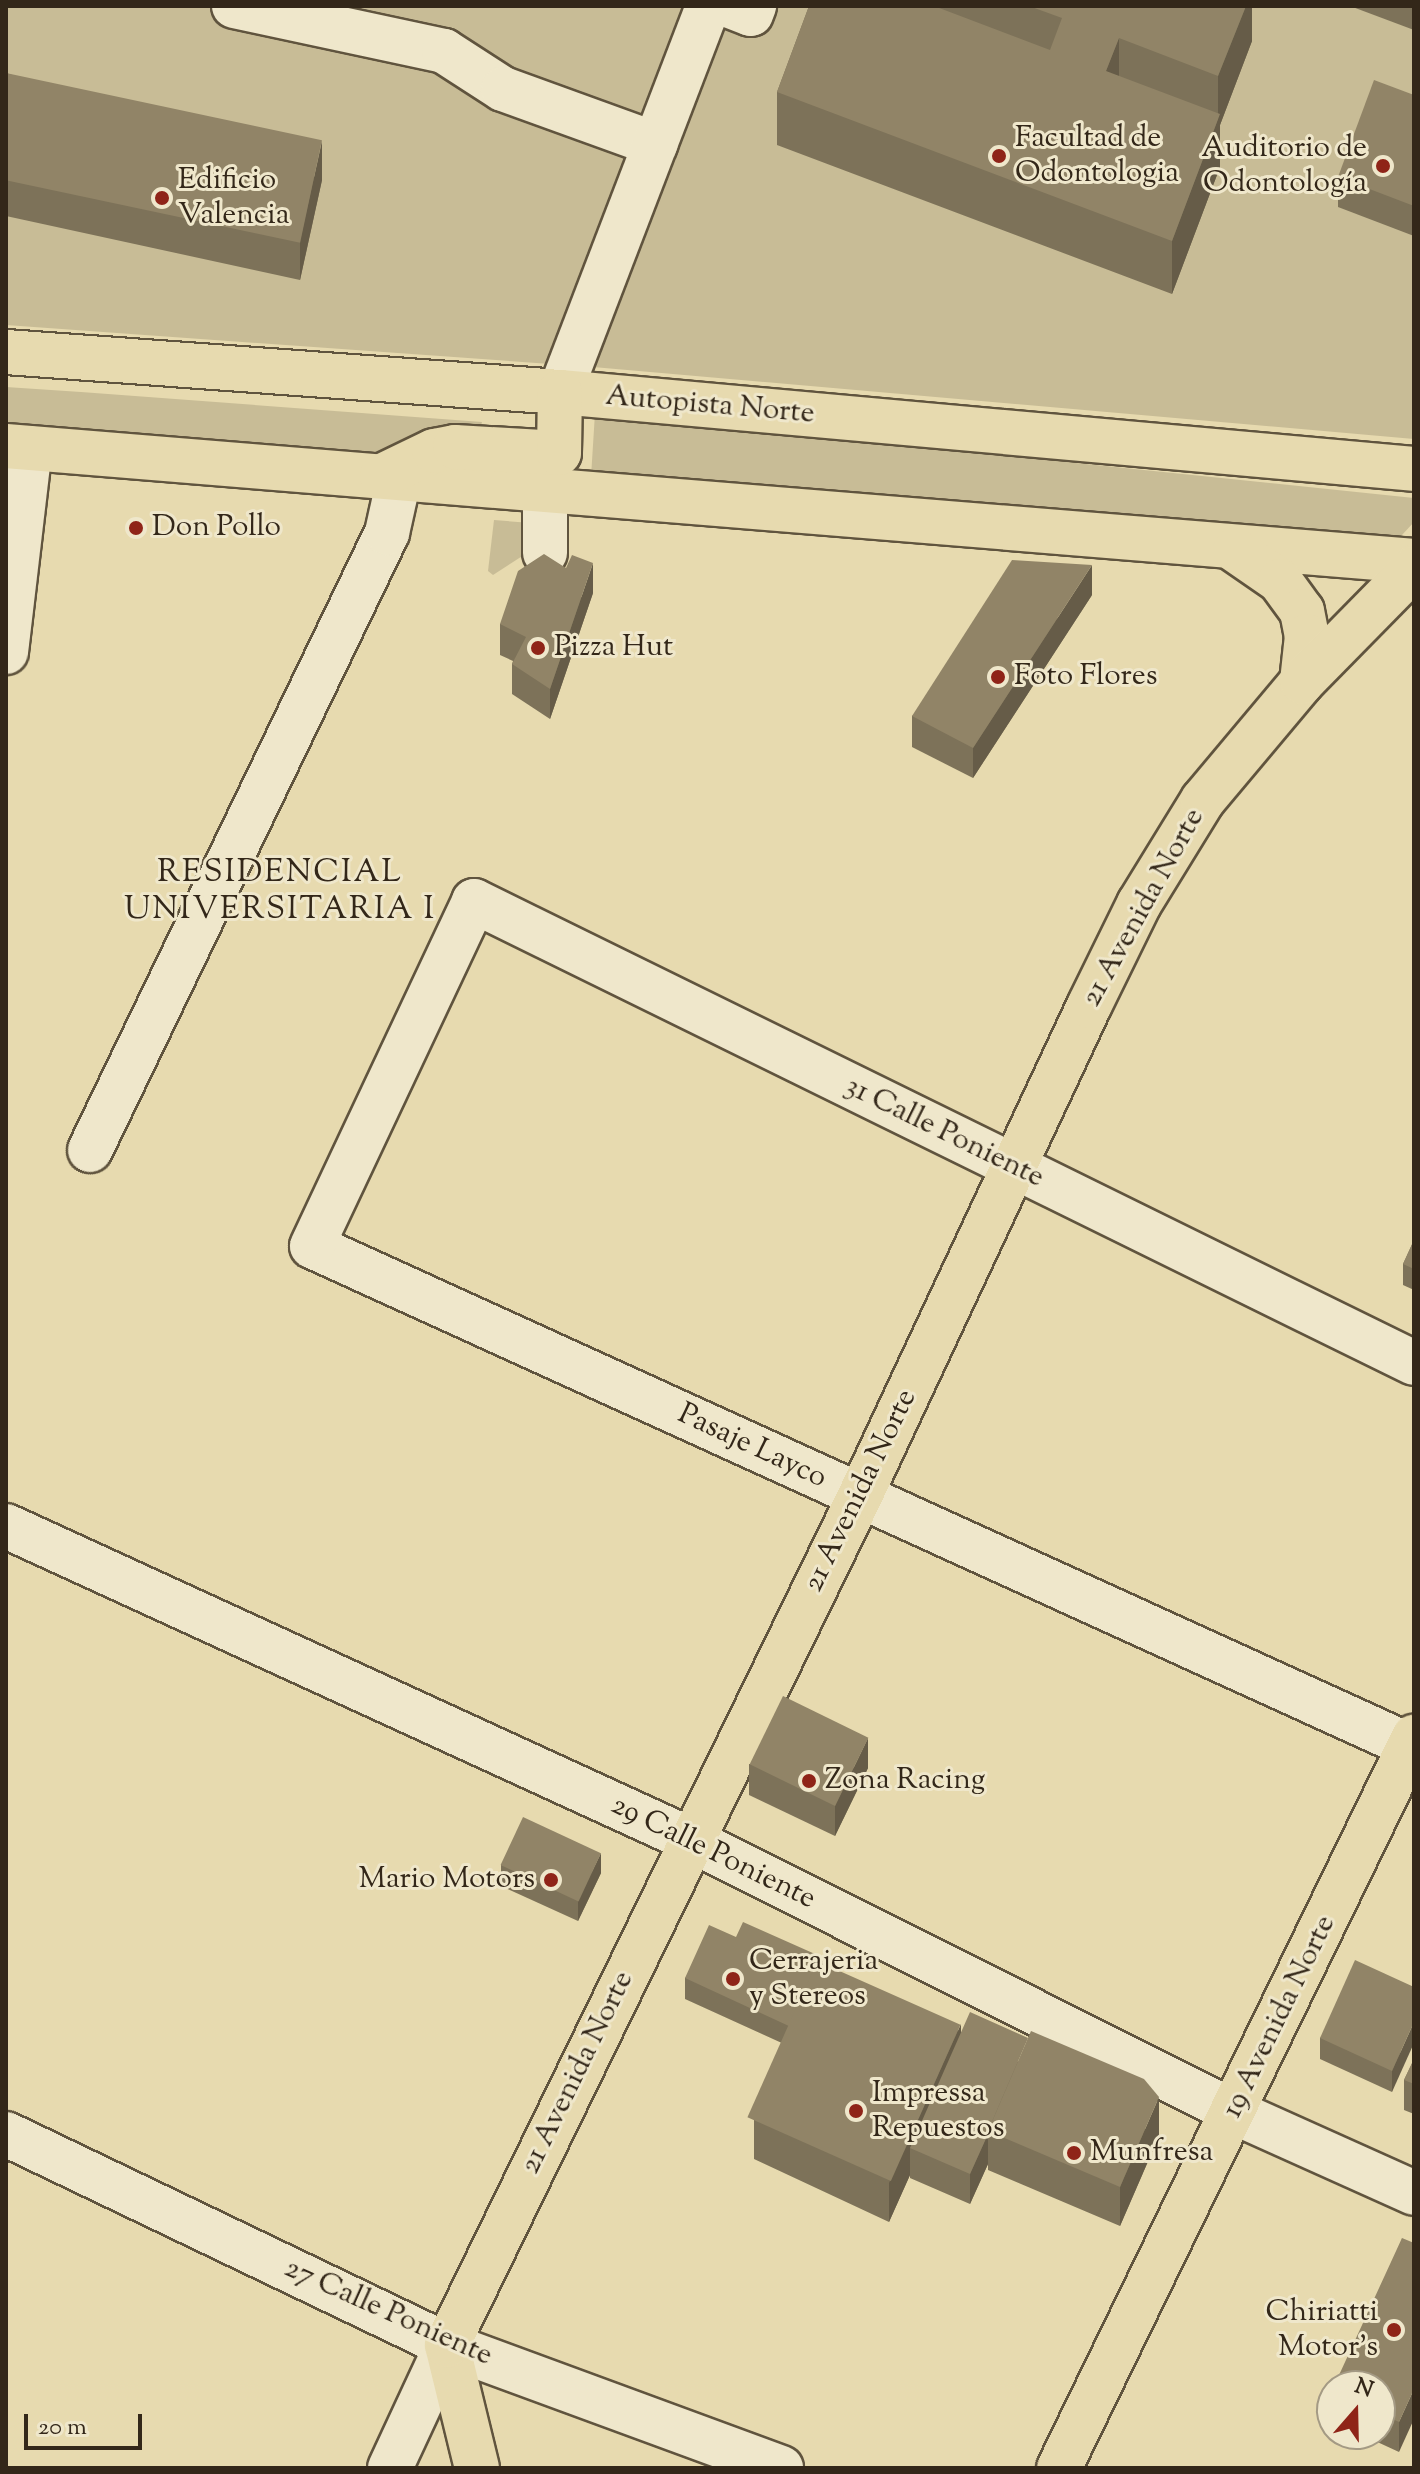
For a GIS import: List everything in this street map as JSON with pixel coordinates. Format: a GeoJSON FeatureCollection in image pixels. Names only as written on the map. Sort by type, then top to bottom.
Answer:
{"type":"FeatureCollection","features":[{"type":"Feature","properties":{"kind":"main road","name":"Autopista Norte"},"geometry":{"type":"LineString","coordinates":[[6,352],[560,392],[1414,469]]}},
{"type":"Feature","properties":{"kind":"main road"},"geometry":{"type":"LineString","coordinates":[[539,471],[559,453],[560,392]]}},
{"type":"Feature","properties":{"kind":"main road"},"geometry":{"type":"LineString","coordinates":[[18,447],[390,478],[445,449],[539,471],[1235,550],[1414,561]]}},
{"type":"Feature","properties":{"kind":"main road"},"geometry":{"type":"LineString","coordinates":[[1235,550],[1280,581],[1302,611],[1307,636],[1302,682]]}},
{"type":"Feature","properties":{"kind":"main road","name":"21 Avenida Norte"},"geometry":{"type":"LineString","coordinates":[[447,2345],[860,1496],[1095,993],[1172,846],[1232,763],[1302,682],[1414,568]]}},
{"type":"Feature","properties":{"kind":"main road","name":"19 Avenida Norte"},"geometry":{"type":"LineString","coordinates":[[1059,2468],[1412,1742]]}},
{"type":"Feature","properties":{"kind":"main road"},"geometry":{"type":"LineString","coordinates":[[447,2345],[477,2468]]}},
{"type":"Feature","properties":{"kind":"street"},"geometry":{"type":"LineString","coordinates":[[234,6],[444,51],[503,89],[655,144]]}},
{"type":"Feature","properties":{"kind":"street"},"geometry":{"type":"LineString","coordinates":[[560,392],[708,6]]}},
{"type":"Feature","properties":{"kind":"street"},"geometry":{"type":"LineString","coordinates":[[730,6],[751,14],[754,6]]}},
{"type":"Feature","properties":{"kind":"street"},"geometry":{"type":"LineString","coordinates":[[6,652],[18,447]]}},
{"type":"Feature","properties":{"kind":"street"},"geometry":{"type":"LineString","coordinates":[[539,471],[545,553]]}},
{"type":"Feature","properties":{"kind":"street"},"geometry":{"type":"LineString","coordinates":[[90,1150],[387,533],[390,478]]}},
{"type":"Feature","properties":{"kind":"street","name":"31 Calle Poniente"},"geometry":{"type":"LineString","coordinates":[[312,1246],[474,901],[1414,1363]]}},
{"type":"Feature","properties":{"kind":"street","name":"Pasaje Layco"},"geometry":{"type":"LineString","coordinates":[[312,1246],[860,1496],[1412,1742]]}},
{"type":"Feature","properties":{"kind":"street","name":"29 Calle Poniente"},"geometry":{"type":"LineString","coordinates":[[6,1526],[691,1840],[1234,2112],[1414,2193]]}},
{"type":"Feature","properties":{"kind":"street","name":"27 Calle Poniente"},"geometry":{"type":"LineString","coordinates":[[6,2134],[447,2345],[781,2468]]}},
{"type":"Feature","properties":{"kind":"street","name":"21 Avenida Norte"},"geometry":{"type":"LineString","coordinates":[[390,2468],[447,2345]]}},
{"type":"Feature","properties":{"kind":"shaded area"},"geometry":{"type":"Polygon","coordinates":[[[6,6],[1414,6],[1414,439],[593,367],[6,325],[6,6]]]}},
{"type":"Feature","properties":{"kind":"shaded area"},"geometry":{"type":"Polygon","coordinates":[[[6,387],[482,422],[477,439],[399,455],[6,426],[6,387]]]}},
{"type":"Feature","properties":{"kind":"shaded area"},"geometry":{"type":"Polygon","coordinates":[[[595,413],[1414,498],[1414,522],[1390,548],[591,477],[595,413]]]}},
{"type":"Feature","properties":{"kind":"shaded area"},"geometry":{"type":"Polygon","coordinates":[[[494,520],[531,523],[527,553],[493,575],[488,571],[494,520]]]}},
{"type":"Feature","properties":{"kind":"building"},"geometry":{"type":"Polygon","coordinates":[[[809,6],[934,6],[1050,50],[1062,18],[1029,6],[1246,6],[1218,76],[1119,38],[1106,71],[1220,114],[1172,241],[777,92],[809,6]]]}},
{"type":"Feature","properties":{"kind":"building","name":"Edificio Valencia"},"geometry":{"type":"Polygon","coordinates":[[[6,73],[322,140],[300,243],[6,180],[6,73]]]}},
{"type":"Feature","properties":{"kind":"building","name":"Auditorio de Odontología"},"geometry":{"type":"Polygon","coordinates":[[[1374,80],[1414,95],[1414,206],[1338,177],[1374,80]]]}},
{"type":"Feature","properties":{"kind":"building","name":"Pizza Hut"},"geometry":{"type":"Polygon","coordinates":[[[544,554],[566,568],[572,555],[593,563],[550,689],[512,664],[526,637],[500,624],[518,571],[544,554]]]}},
{"type":"Feature","properties":{"kind":"building","name":"Foto Flores"},"geometry":{"type":"Polygon","coordinates":[[[1012,560],[1092,565],[973,748],[912,716],[1012,560]]]}},
{"type":"Feature","properties":{"kind":"building"},"geometry":{"type":"Polygon","coordinates":[[[1414,1240],[1414,1269],[1403,1264],[1414,1240]]]}},
{"type":"Feature","properties":{"kind":"building"},"geometry":{"type":"Polygon","coordinates":[[[783,1696],[868,1738],[835,1806],[750,1764],[783,1696]]]}},
{"type":"Feature","properties":{"kind":"building"},"geometry":{"type":"Polygon","coordinates":[[[523,1817],[601,1853],[579,1901],[501,1865],[523,1817]]]}},
{"type":"Feature","properties":{"kind":"building"},"geometry":{"type":"Polygon","coordinates":[[[743,1922],[824,1958],[822,1964],[817,1961],[791,2027],[685,1978],[709,1925],[736,1937],[743,1922]]]}},
{"type":"Feature","properties":{"kind":"building"},"geometry":{"type":"Polygon","coordinates":[[[1355,1960],[1414,1987],[1414,2022],[1392,2071],[1320,2038],[1355,1960]]]}},
{"type":"Feature","properties":{"kind":"building","name":"Impressa Repuestos"},"geometry":{"type":"Polygon","coordinates":[[[817,1961],[960,2025],[891,2181],[747,2117],[817,1961]]]}},
{"type":"Feature","properties":{"kind":"building"},"geometry":{"type":"Polygon","coordinates":[[[970,2012],[1028,2038],[970,2174],[910,2148],[970,2012]]]}},
{"type":"Feature","properties":{"kind":"building","name":"Munfresa"},"geometry":{"type":"Polygon","coordinates":[[[1031,2031],[1144,2079],[1159,2097],[1120,2187],[988,2131],[1031,2031]]]}},
{"type":"Feature","properties":{"kind":"building"},"geometry":{"type":"Polygon","coordinates":[[[1414,2059],[1414,2084],[1404,2080],[1414,2059]]]}},
{"type":"Feature","properties":{"kind":"building","name":"Chiriatti Motor's"},"geometry":{"type":"Polygon","coordinates":[[[1402,2238],[1414,2243],[1414,2389],[1399,2422],[1396,2421],[1396,2370],[1341,2370],[1402,2238]]]}},
{"type":"Feature","properties":{"kind":"place","name":"Facultad de Odontologia"},"geometry":{"type":"Point","coordinates":[999,156]}},
{"type":"Feature","properties":{"kind":"place","name":"Auditorio de Odontología"},"geometry":{"type":"Point","coordinates":[1383,166]}},
{"type":"Feature","properties":{"kind":"place","name":"Edificio Valencia"},"geometry":{"type":"Point","coordinates":[162,198]}},
{"type":"Feature","properties":{"kind":"place","name":"Don Pollo"},"geometry":{"type":"Point","coordinates":[136,528]}},
{"type":"Feature","properties":{"kind":"place","name":"Pizza Hut"},"geometry":{"type":"Point","coordinates":[538,648]}},
{"type":"Feature","properties":{"kind":"place","name":"Foto Flores"},"geometry":{"type":"Point","coordinates":[998,677]}},
{"type":"Feature","properties":{"kind":"place","name":"Zona Racing"},"geometry":{"type":"Point","coordinates":[809,1781]}},
{"type":"Feature","properties":{"kind":"place","name":"Mario Motors"},"geometry":{"type":"Point","coordinates":[551,1880]}},
{"type":"Feature","properties":{"kind":"place","name":"Cerrajeria y Stereos"},"geometry":{"type":"Point","coordinates":[733,1979]}},
{"type":"Feature","properties":{"kind":"place","name":"Impressa Repuestos"},"geometry":{"type":"Point","coordinates":[856,2111]}},
{"type":"Feature","properties":{"kind":"place","name":"Munfresa"},"geometry":{"type":"Point","coordinates":[1074,2153]}},
{"type":"Feature","properties":{"kind":"place","name":"Chiriatti Motor's"},"geometry":{"type":"Point","coordinates":[1394,2330]}},
{"type":"Feature","properties":{"kind":"district","name":"RESIDENCIAL UNIVERSITARIA I"},"geometry":{"type":"Point","coordinates":[280,892]}}]}
